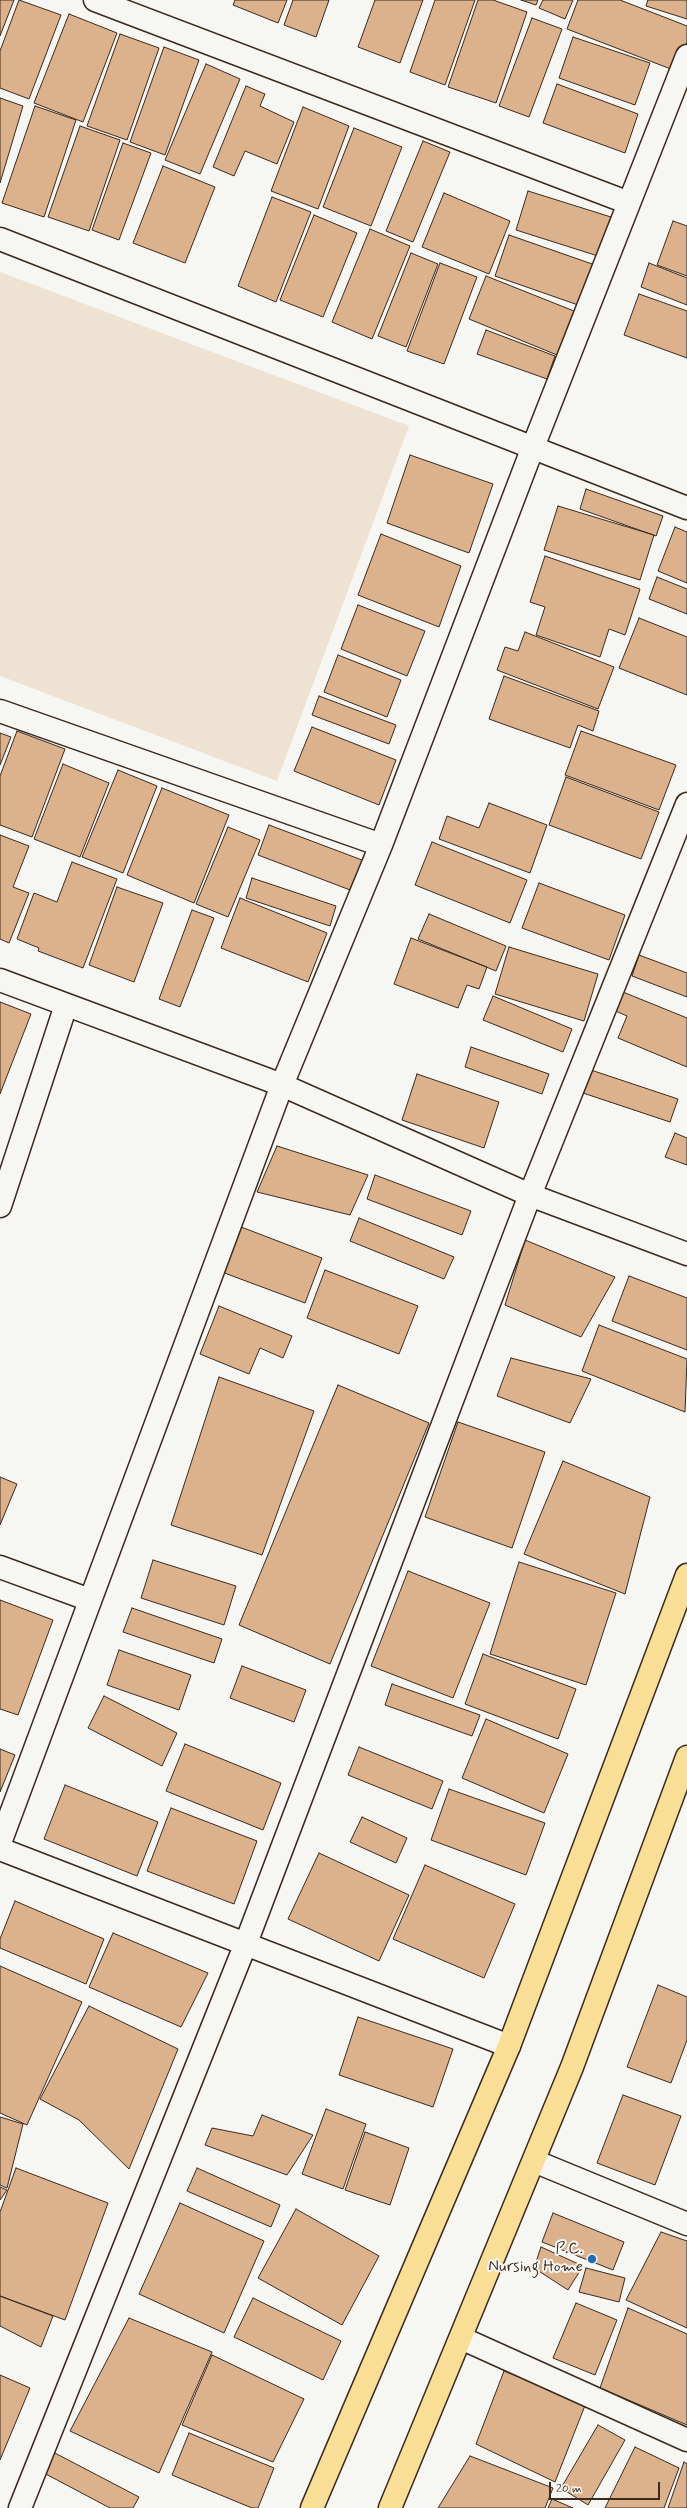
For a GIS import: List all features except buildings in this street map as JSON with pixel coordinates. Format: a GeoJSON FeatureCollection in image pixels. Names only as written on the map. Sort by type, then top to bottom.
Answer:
{"type":"FeatureCollection","features":[{"type":"Feature","properties":{"kind":"main road"},"geometry":{"type":"LineString","coordinates":[[312,2508],[509,2046],[687,1576]]}},
{"type":"Feature","properties":{"kind":"main road"},"geometry":{"type":"LineString","coordinates":[[390,2508],[572,2067],[687,1757]]}},
{"type":"Feature","properties":{"kind":"street"},"geometry":{"type":"LineString","coordinates":[[95,0],[629,203]]}},
{"type":"Feature","properties":{"kind":"street"},"geometry":{"type":"LineString","coordinates":[[0,1843],[282,1085],[381,845],[533,447],[687,56]]}},
{"type":"Feature","properties":{"kind":"street"},"geometry":{"type":"LineString","coordinates":[[0,239],[687,508]]}},
{"type":"Feature","properties":{"kind":"street"},"geometry":{"type":"LineString","coordinates":[[0,711],[381,845]]}},
{"type":"Feature","properties":{"kind":"street"},"geometry":{"type":"LineString","coordinates":[[20,2508],[246,1943],[530,1195],[687,804]]}},
{"type":"Feature","properties":{"kind":"street"},"geometry":{"type":"LineString","coordinates":[[0,980],[282,1085],[530,1195],[687,1254]]}},
{"type":"Feature","properties":{"kind":"street"},"geometry":{"type":"LineString","coordinates":[[0,1206],[66,1005]]}},
{"type":"Feature","properties":{"kind":"street"},"geometry":{"type":"LineString","coordinates":[[0,1568],[90,1600]]}},
{"type":"Feature","properties":{"kind":"street"},"geometry":{"type":"LineString","coordinates":[[0,1850],[246,1943],[509,2046]]}},
{"type":"Feature","properties":{"kind":"street"},"geometry":{"type":"LineString","coordinates":[[534,2161],[687,2224]]}},
{"type":"Feature","properties":{"kind":"street"},"geometry":{"type":"LineString","coordinates":[[461,2338],[687,2440]]}},
{"type":"Feature","properties":{"kind":"shaded area"},"geometry":{"type":"Polygon","coordinates":[[[0,272],[409,426],[277,781],[0,676],[0,272]]]}},
{"type":"Feature","properties":{"kind":"place","name":"P.C. Nursing Home"},"geometry":{"type":"Point","coordinates":[592,2259]}}]}
